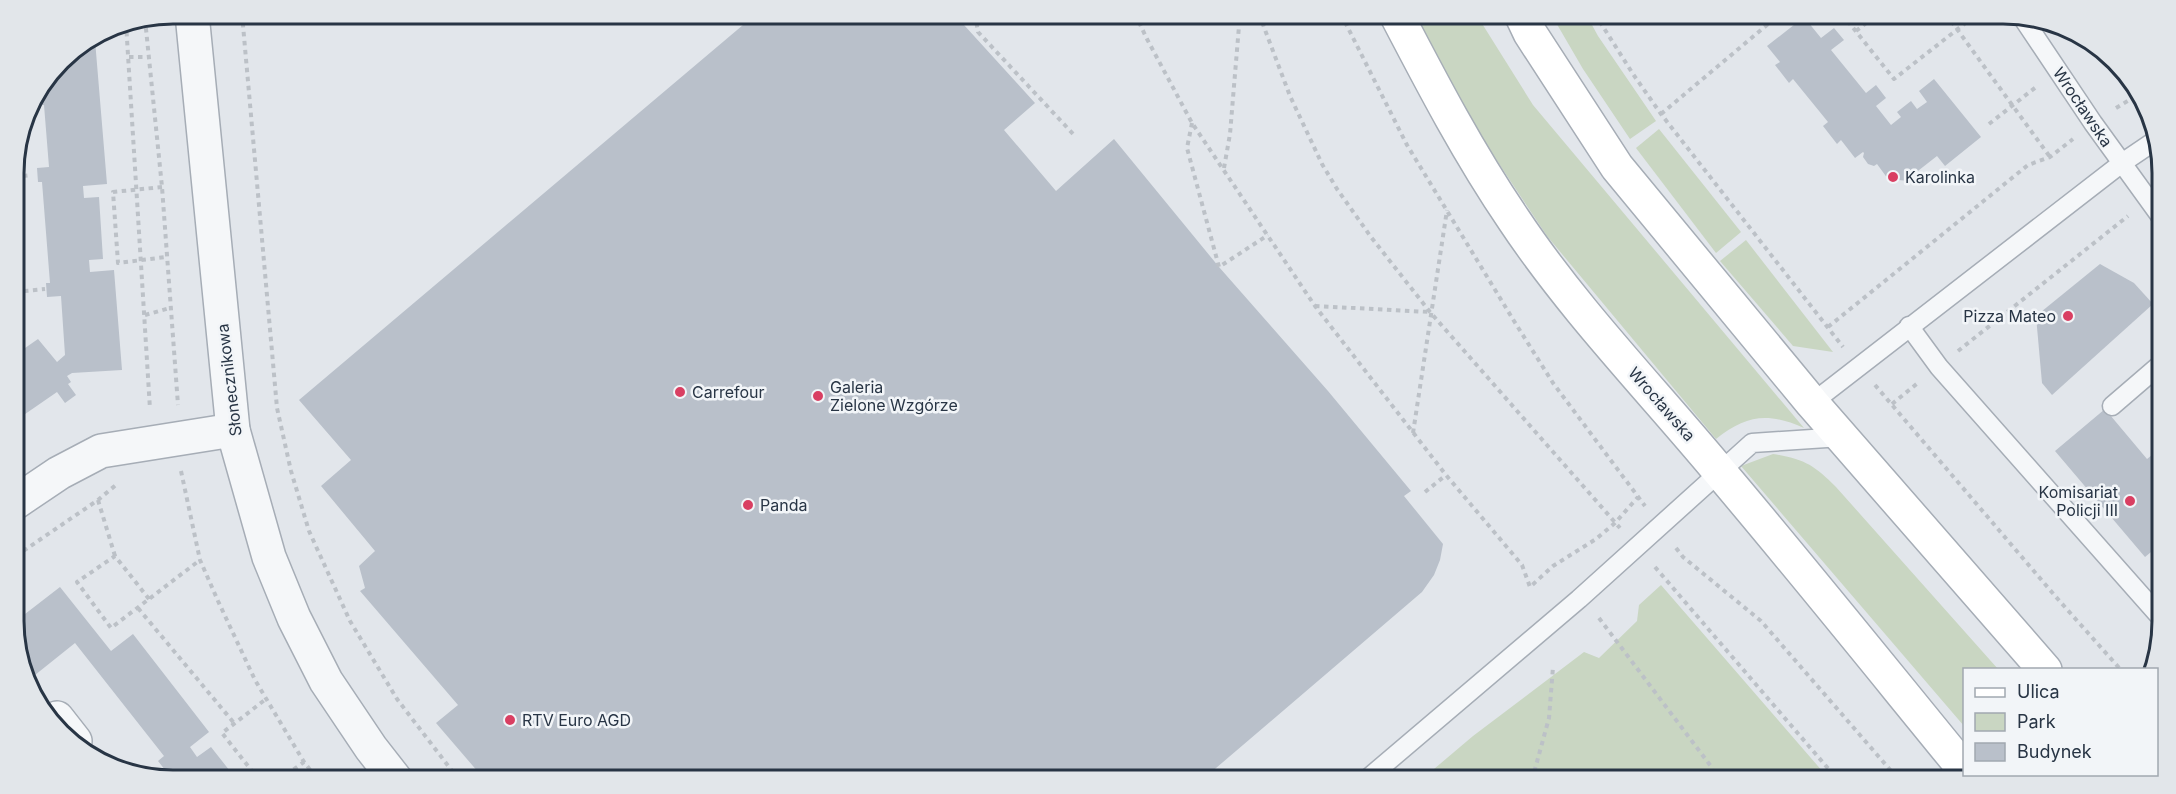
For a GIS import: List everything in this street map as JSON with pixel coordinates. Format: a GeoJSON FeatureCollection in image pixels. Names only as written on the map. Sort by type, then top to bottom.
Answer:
{"type":"FeatureCollection","features":[{"type":"Feature","properties":{"kind":"main road","name":"Wrocławska"},"geometry":{"type":"LineString","coordinates":[[1401,24],[1477,164],[1515,222],[1590,320],[1719,471],[1963,767]]}},
{"type":"Feature","properties":{"kind":"main road"},"geometry":{"type":"LineString","coordinates":[[1526,24],[1617,167],[1812,403],[2044,668]]}},
{"type":"Feature","properties":{"kind":"street","name":"Słonecznikowa"},"geometry":{"type":"LineString","coordinates":[[193,24],[233,430],[269,556],[294,618],[326,681],[388,770]]}},
{"type":"Feature","properties":{"kind":"street"},"geometry":{"type":"LineString","coordinates":[[24,497],[59,473],[101,451],[233,430]]}},
{"type":"Feature","properties":{"kind":"lane","name":"Wrocławska"},"geometry":{"type":"LineString","coordinates":[[2028,26],[2122,163],[2149,145]]}},
{"type":"Feature","properties":{"kind":"lane"},"geometry":{"type":"LineString","coordinates":[[1812,403],[2122,163],[2152,204]]}},
{"type":"Feature","properties":{"kind":"lane"},"geometry":{"type":"LineString","coordinates":[[1909,326],[1939,367],[2152,607]]}},
{"type":"Feature","properties":{"kind":"lane"},"geometry":{"type":"LineString","coordinates":[[2112,406],[2152,372]]}},
{"type":"Feature","properties":{"kind":"lane"},"geometry":{"type":"LineString","coordinates":[[1378,770],[1579,598],[1752,443],[1842,437]]}},
{"type":"Feature","properties":{"kind":"path"},"geometry":{"type":"LineString","coordinates":[[243,24],[277,408],[291,471],[309,531],[350,621],[397,699],[451,770]]}},
{"type":"Feature","properties":{"kind":"path"},"geometry":{"type":"LineString","coordinates":[[977,24],[978,32],[1075,136]]}},
{"type":"Feature","properties":{"kind":"path"},"geometry":{"type":"LineString","coordinates":[[1140,24],[1192,123],[1316,306],[1446,475],[1522,565],[1530,587],[1553,566],[1596,539],[1615,523],[1638,497]]}},
{"type":"Feature","properties":{"kind":"path"},"geometry":{"type":"LineString","coordinates":[[1224,169],[1230,134],[1239,24]]}},
{"type":"Feature","properties":{"kind":"path"},"geometry":{"type":"LineString","coordinates":[[1263,24],[1290,96],[1322,164],[1371,237],[1430,312],[1829,770]]}},
{"type":"Feature","properties":{"kind":"path"},"geometry":{"type":"LineString","coordinates":[[1346,24],[1407,145],[1553,383],[1683,556],[1769,629],[1890,770]]}},
{"type":"Feature","properties":{"kind":"path"},"geometry":{"type":"LineString","coordinates":[[1602,24],[1660,114],[1858,367],[2120,668]]}},
{"type":"Feature","properties":{"kind":"path"},"geometry":{"type":"LineString","coordinates":[[1660,114],[1768,24]]}},
{"type":"Feature","properties":{"kind":"path"},"geometry":{"type":"LineString","coordinates":[[1850,24],[1894,79],[1964,24]]}},
{"type":"Feature","properties":{"kind":"path"},"geometry":{"type":"LineString","coordinates":[[1856,31],[1865,24]]}},
{"type":"Feature","properties":{"kind":"path"},"geometry":{"type":"LineString","coordinates":[[1953,24],[2050,157]]}},
{"type":"Feature","properties":{"kind":"path"},"geometry":{"type":"LineString","coordinates":[[146,27],[162,187],[181,438],[178,458],[200,560],[255,680],[310,770]]}},
{"type":"Feature","properties":{"kind":"path"},"geometry":{"type":"LineString","coordinates":[[127,32],[150,420]]}},
{"type":"Feature","properties":{"kind":"path"},"geometry":{"type":"LineString","coordinates":[[129,57],[149,57]]}},
{"type":"Feature","properties":{"kind":"path"},"geometry":{"type":"LineString","coordinates":[[1989,124],[2057,70]]}},
{"type":"Feature","properties":{"kind":"path"},"geometry":{"type":"LineString","coordinates":[[1828,327],[2028,165],[2050,157],[2093,123],[2132,99]]}},
{"type":"Feature","properties":{"kind":"path"},"geometry":{"type":"LineString","coordinates":[[1192,123],[1187,148],[1219,267],[1268,235]]}},
{"type":"Feature","properties":{"kind":"path"},"geometry":{"type":"LineString","coordinates":[[24,176],[31,175]]}},
{"type":"Feature","properties":{"kind":"path"},"geometry":{"type":"LineString","coordinates":[[162,187],[113,192],[118,263],[166,257]]}},
{"type":"Feature","properties":{"kind":"path"},"geometry":{"type":"LineString","coordinates":[[1892,404],[2149,200]]}},
{"type":"Feature","properties":{"kind":"path"},"geometry":{"type":"LineString","coordinates":[[1413,433],[1447,209]]}},
{"type":"Feature","properties":{"kind":"path"},"geometry":{"type":"LineString","coordinates":[[24,291],[45,289]]}},
{"type":"Feature","properties":{"kind":"path"},"geometry":{"type":"LineString","coordinates":[[1316,306],[1430,312]]}},
{"type":"Feature","properties":{"kind":"path"},"geometry":{"type":"LineString","coordinates":[[145,315],[170,308]]}},
{"type":"Feature","properties":{"kind":"path"},"geometry":{"type":"LineString","coordinates":[[1425,492],[1446,475]]}},
{"type":"Feature","properties":{"kind":"path"},"geometry":{"type":"LineString","coordinates":[[24,551],[98,500],[121,481]]}},
{"type":"Feature","properties":{"kind":"path"},"geometry":{"type":"LineString","coordinates":[[98,500],[115,556],[149,599]]}},
{"type":"Feature","properties":{"kind":"path"},"geometry":{"type":"LineString","coordinates":[[115,556],[77,582],[111,628],[200,560]]}},
{"type":"Feature","properties":{"kind":"path"},"geometry":{"type":"LineString","coordinates":[[1579,598],[1605,624],[1713,769]]}},
{"type":"Feature","properties":{"kind":"path"},"geometry":{"type":"LineString","coordinates":[[138,608],[234,723]]}},
{"type":"Feature","properties":{"kind":"path"},"geometry":{"type":"LineString","coordinates":[[1535,770],[1549,718],[1553,667]]}},
{"type":"Feature","properties":{"kind":"path"},"geometry":{"type":"LineString","coordinates":[[251,770],[222,733],[266,699]]}},
{"type":"Feature","properties":{"kind":"path"},"geometry":{"type":"LineString","coordinates":[[293,770],[304,762]]}},
{"type":"Feature","properties":{"kind":"green space"},"geometry":{"type":"Polygon","coordinates":[[[1416,24],[1482,24],[1533,105],[1804,428],[1779,420],[1758,418],[1737,425],[1716,439],[1547,236],[1446,84],[1416,24]]]}},
{"type":"Feature","properties":{"kind":"green space"},"geometry":{"type":"Polygon","coordinates":[[[1557,24],[1591,24],[1656,121],[1630,139],[1583,69],[1557,24]]]}},
{"type":"Feature","properties":{"kind":"green space"},"geometry":{"type":"Polygon","coordinates":[[[1659,129],[1741,232],[1716,253],[1636,148],[1659,129]]]}},
{"type":"Feature","properties":{"kind":"green space"},"geometry":{"type":"Polygon","coordinates":[[[1746,240],[1833,352],[1793,346],[1720,261],[1746,240]]]}},
{"type":"Feature","properties":{"kind":"green space"},"geometry":{"type":"Polygon","coordinates":[[[1773,454],[1793,458],[1815,468],[1836,487],[1997,668],[1963,668],[1963,725],[1741,466],[1773,454]]]}},
{"type":"Feature","properties":{"kind":"green space"},"geometry":{"type":"Polygon","coordinates":[[[1661,585],[1821,770],[1433,770],[1473,736],[1584,652],[1599,658],[1637,621],[1639,605],[1661,585]]]}},
{"type":"Feature","properties":{"kind":"building","name":"Galeria Zielone Wzgórze"},"geometry":{"type":"Polygon","coordinates":[[[744,24],[963,24],[1035,103],[1004,130],[1056,191],[1114,139],[1219,267],[1328,391],[1411,491],[1404,496],[1443,544],[1434,575],[1422,592],[1214,770],[476,770],[436,723],[458,705],[360,591],[365,588],[359,566],[375,551],[321,486],[351,460],[299,400],[744,24]]]}},
{"type":"Feature","properties":{"kind":"building"},"geometry":{"type":"Polygon","coordinates":[[[1795,24],[1810,24],[1821,38],[1834,28],[1844,40],[1831,50],[1866,93],[1876,85],[1886,98],[1876,106],[1891,125],[1901,117],[1897,112],[1911,101],[1917,109],[1927,102],[1919,91],[1934,79],[1981,137],[1945,166],[1937,156],[1914,174],[1915,176],[1909,181],[1888,179],[1877,164],[1874,166],[1868,164],[1863,157],[1863,152],[1855,158],[1841,140],[1837,144],[1823,126],[1828,122],[1793,79],[1789,83],[1775,65],[1780,62],[1767,46],[1795,24]]]}},
{"type":"Feature","properties":{"kind":"building"},"geometry":{"type":"Polygon","coordinates":[[[96,46],[107,184],[83,186],[84,198],[99,197],[103,259],[89,260],[90,272],[114,270],[122,370],[72,373],[67,376],[71,382],[68,384],[76,395],[65,403],[57,392],[24,415],[24,349],[38,339],[57,362],[65,355],[61,296],[47,297],[46,283],[50,283],[42,182],[38,182],[37,168],[49,167],[44,105],[40,105],[55,82],[75,61],[96,46]]]}},
{"type":"Feature","properties":{"kind":"building"},"geometry":{"type":"Polygon","coordinates":[[[2100,264],[2134,283],[2152,303],[2052,395],[2042,383],[2036,316],[2100,264]]]}},
{"type":"Feature","properties":{"kind":"building","name":"Komisariat Policji III"},"geometry":{"type":"Polygon","coordinates":[[[2105,409],[2147,459],[2152,455],[2152,551],[2145,557],[2055,451],[2105,409]]]}},
{"type":"Feature","properties":{"kind":"building"},"geometry":{"type":"Polygon","coordinates":[[[60,587],[111,651],[133,634],[209,732],[190,747],[197,757],[211,747],[229,770],[165,770],[158,761],[164,756],[75,643],[34,675],[25,640],[24,615],[60,587]]]}},
{"type":"Feature","properties":{"kind":"place","name":"Karolinka"},"geometry":{"type":"Point","coordinates":[1893,177]}},
{"type":"Feature","properties":{"kind":"place","name":"Pizza Mateo"},"geometry":{"type":"Point","coordinates":[2068,316]}},
{"type":"Feature","properties":{"kind":"place","name":"Carrefour"},"geometry":{"type":"Point","coordinates":[680,392]}},
{"type":"Feature","properties":{"kind":"place","name":"Galeria Zielone Wzgórze"},"geometry":{"type":"Point","coordinates":[818,396]}},
{"type":"Feature","properties":{"kind":"place","name":"Komisariat Policji III"},"geometry":{"type":"Point","coordinates":[2130,501]}},
{"type":"Feature","properties":{"kind":"place","name":"Panda"},"geometry":{"type":"Point","coordinates":[748,505]}},
{"type":"Feature","properties":{"kind":"place","name":"RTV Euro AGD"},"geometry":{"type":"Point","coordinates":[510,720]}}]}
